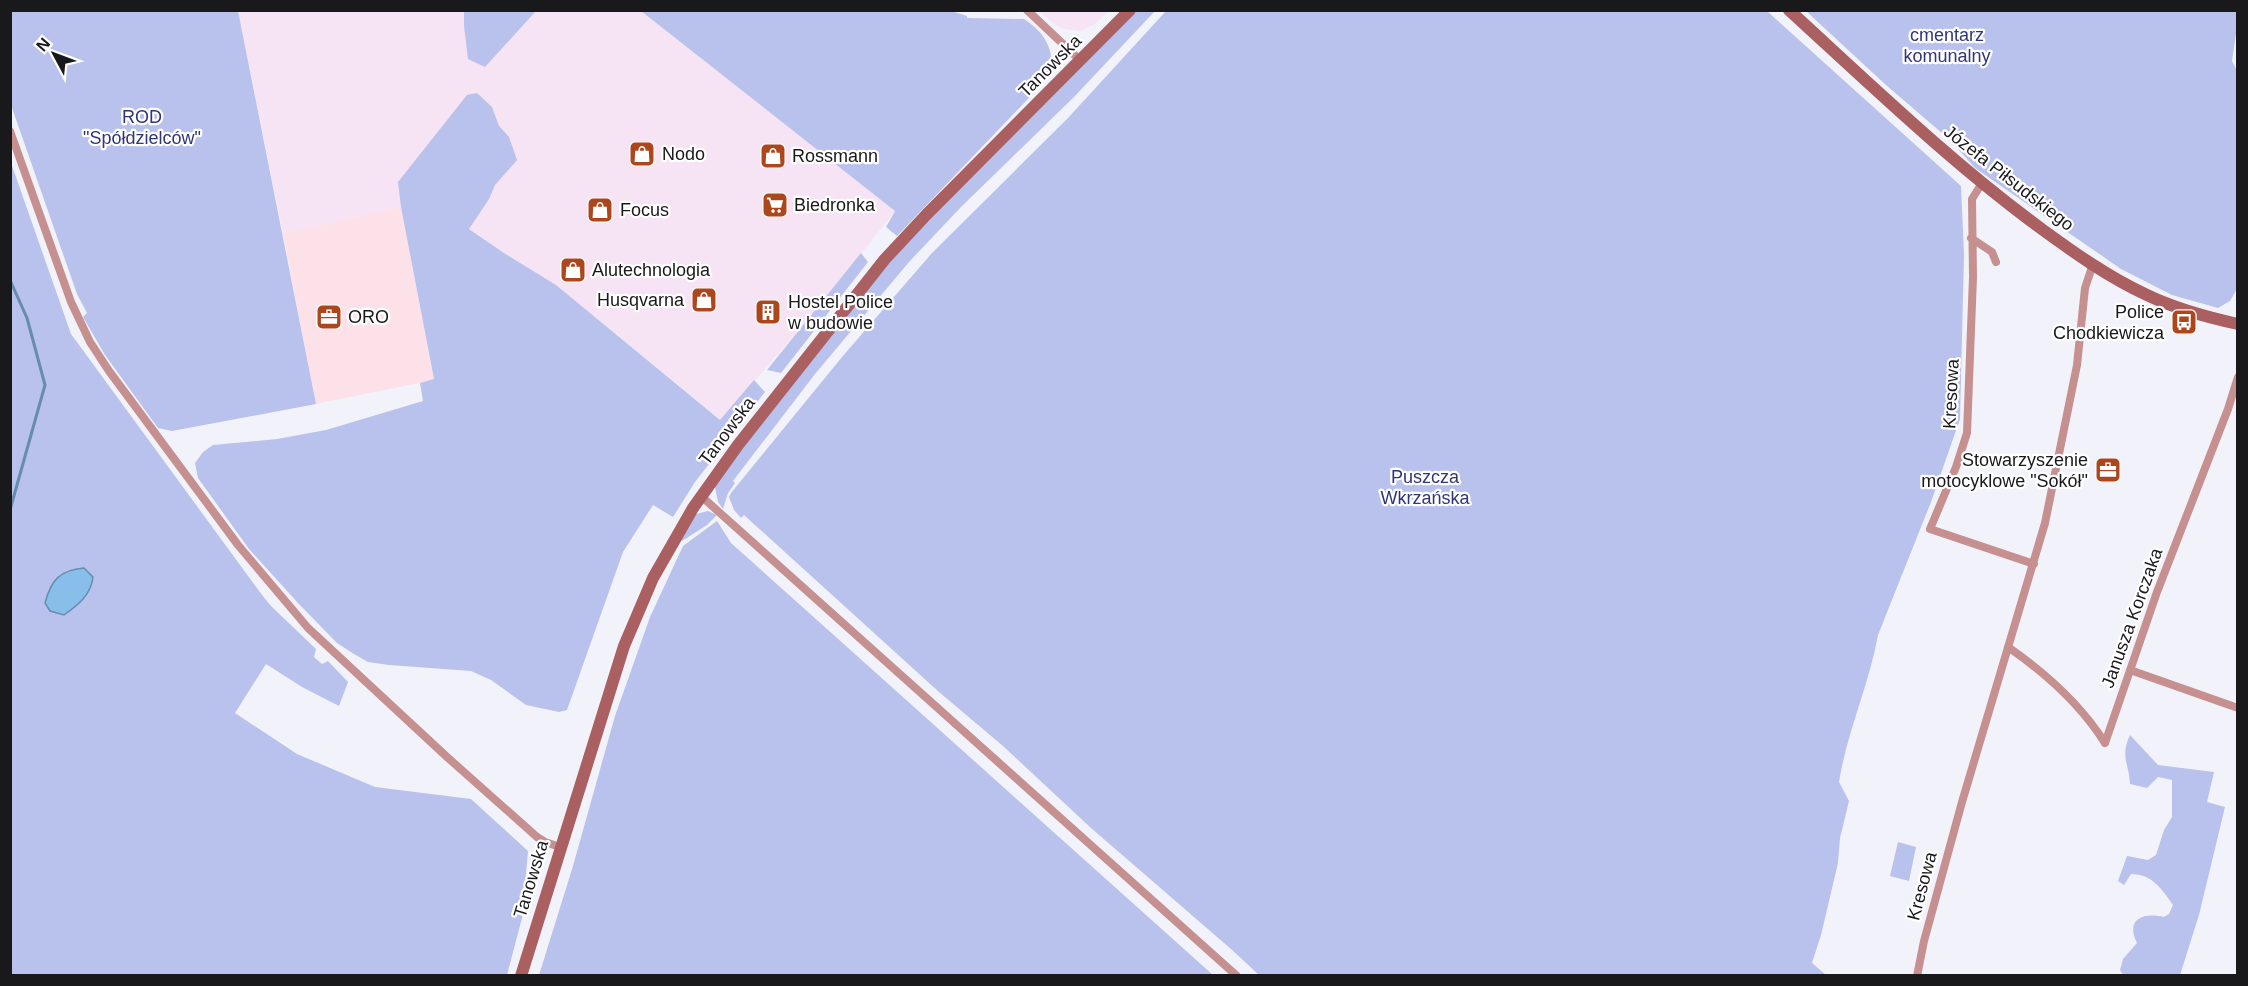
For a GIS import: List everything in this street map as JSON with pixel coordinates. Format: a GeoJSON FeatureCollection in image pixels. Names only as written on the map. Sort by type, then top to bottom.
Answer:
{"type":"FeatureCollection","features":[{"type":"Feature","properties":{"kind":"main road","name":"Tanowska"},"geometry":{"type":"LineString","coordinates":[[521,975],[610,685],[629,631],[662,560],[701,496],[770,404],[885,259],[1130,10]]}},
{"type":"Feature","properties":{"kind":"main road","name":"Józefa Piłsudskiego"},"geometry":{"type":"LineString","coordinates":[[1790,10],[1898,110],[1982,183],[2093,264],[2159,301],[2188,312],[2237,322]]}},
{"type":"Feature","properties":{"kind":"street"},"geometry":{"type":"LineString","coordinates":[[1027,10],[1081,61]]}},
{"type":"Feature","properties":{"kind":"street"},"geometry":{"type":"LineString","coordinates":[[10,131],[71,302],[90,342],[238,545],[268,582],[328,647],[537,837],[560,847]]}},
{"type":"Feature","properties":{"kind":"street","name":"Kresowa"},"geometry":{"type":"LineString","coordinates":[[1982,183],[1972,199],[1973,277],[1967,433],[1956,467],[1930,529],[2034,564]]}},
{"type":"Feature","properties":{"kind":"street"},"geometry":{"type":"LineString","coordinates":[[1971,238],[1992,252],[1996,262]]}},
{"type":"Feature","properties":{"kind":"street","name":"Kresowa"},"geometry":{"type":"LineString","coordinates":[[1917,975],[1950,847],[2034,564],[2064,436],[2077,365],[2085,288],[2093,264]]}},
{"type":"Feature","properties":{"kind":"street","name":"Janusza Korczaka"},"geometry":{"type":"LineString","coordinates":[[2008,647],[2076,706],[2105,742],[2157,592],[2220,430],[2238,377]]}},
{"type":"Feature","properties":{"kind":"street"},"geometry":{"type":"LineString","coordinates":[[701,496],[1237,975]]}},
{"type":"Feature","properties":{"kind":"street"},"geometry":{"type":"LineString","coordinates":[[2130,670],[2238,708]]}},
{"type":"Feature","properties":{"kind":"shaded area"},"geometry":{"type":"Polygon","coordinates":[[[238,11],[464,11],[464,26],[485,66],[536,11],[641,11],[895,211],[822,303],[721,420],[556,285],[469,228],[401,207],[283,233],[238,11]]]}},
{"type":"Feature","properties":{"kind":"shaded area"},"geometry":{"type":"Polygon","coordinates":[[[1039,11],[1109,11],[1095,24],[1081,31],[1063,29],[1039,11]]]}},
{"type":"Feature","properties":{"kind":"shaded area"},"geometry":{"type":"Polygon","coordinates":[[[401,207],[434,380],[316,404],[283,233],[401,207]]]}},
{"type":"Feature","properties":{"kind":"shaded area"},"geometry":{"type":"Polygon","coordinates":[[[84,568],[93,577],[90,589],[83,599],[64,615],[50,611],[45,603],[54,582],[69,571],[84,568]]]}},
{"type":"Feature","properties":{"kind":"green space"},"geometry":{"type":"Polygon","coordinates":[[[464,10],[536,11],[485,67],[468,59],[464,10]]]}},
{"type":"Feature","properties":{"kind":"green space"},"geometry":{"type":"Polygon","coordinates":[[[948,10],[967,16],[967,18],[1024,19],[1039,31],[1048,45],[1051,53],[1050,71],[1046,80],[897,236],[886,227],[895,211],[641,11],[948,10]]]}},
{"type":"Feature","properties":{"kind":"green space","name":"ROD \"Spółdzielców\""},"geometry":{"type":"Polygon","coordinates":[[[10,11],[238,11],[316,404],[172,431],[158,428],[105,355],[83,317],[87,313],[77,294],[11,105],[10,11]]]}},
{"type":"Feature","properties":{"kind":"green space"},"geometry":{"type":"Polygon","coordinates":[[[1137,11],[1155,11],[1074,97],[961,207],[909,262],[815,374],[733,481],[735,483],[728,493],[723,509],[718,502],[715,487],[733,460],[909,237],[1137,11]]]}},
{"type":"Feature","properties":{"kind":"green space","name":"Puszcza Wkrzańska"},"geometry":{"type":"Polygon","coordinates":[[[1166,11],[1767,11],[1961,186],[1964,255],[1960,419],[1931,502],[1878,635],[1843,763],[1839,782],[1849,801],[1840,838],[1838,863],[1812,963],[1826,975],[1259,975],[1091,828],[1003,746],[939,692],[744,515],[741,518],[734,510],[729,497],[731,493],[842,357],[932,253],[1068,118],[1166,11]]]}},
{"type":"Feature","properties":{"kind":"green space","name":"cmentarz komunalny"},"geometry":{"type":"Polygon","coordinates":[[[1806,11],[2237,11],[2232,61],[2238,73],[2237,289],[2230,301],[2218,308],[2172,295],[2121,269],[1975,168],[1950,140],[1806,11]]]}},
{"type":"Feature","properties":{"kind":"green space"},"geometry":{"type":"Polygon","coordinates":[[[477,93],[492,107],[499,126],[509,137],[517,160],[495,185],[489,199],[469,229],[556,285],[720,420],[754,380],[765,392],[695,482],[673,517],[653,505],[623,552],[567,710],[559,712],[526,705],[491,680],[471,671],[368,662],[337,643],[249,549],[198,478],[195,463],[203,452],[213,445],[277,439],[326,430],[423,401],[420,383],[434,379],[398,182],[467,95],[477,93]]]}},
{"type":"Feature","properties":{"kind":"green space"},"geometry":{"type":"Polygon","coordinates":[[[10,160],[71,334],[262,595],[316,649],[314,657],[322,664],[328,661],[348,682],[339,706],[302,687],[266,664],[235,713],[297,754],[375,787],[471,799],[528,851],[522,918],[507,975],[11,975],[10,160]]]}},
{"type":"Feature","properties":{"kind":"green space"},"geometry":{"type":"Polygon","coordinates":[[[861,253],[868,262],[781,373],[767,370],[861,253]]]}},
{"type":"Feature","properties":{"kind":"green space"},"geometry":{"type":"Polygon","coordinates":[[[708,511],[717,515],[707,525],[682,541],[679,539],[696,514],[708,511]]]}},
{"type":"Feature","properties":{"kind":"green space"},"geometry":{"type":"Polygon","coordinates":[[[717,521],[731,543],[1213,975],[539,975],[573,866],[615,716],[650,617],[683,546],[717,521]]]}},
{"type":"Feature","properties":{"kind":"green space"},"geometry":{"type":"Polygon","coordinates":[[[2130,735],[2158,765],[2214,772],[2207,802],[2225,807],[2199,915],[2180,975],[2123,975],[2120,970],[2123,959],[2137,943],[2133,928],[2138,919],[2149,916],[2164,917],[2169,914],[2173,905],[2160,888],[2145,877],[2131,874],[2124,885],[2118,881],[2127,856],[2148,860],[2156,855],[2164,830],[2172,817],[2172,780],[2158,777],[2147,788],[2130,784],[2125,755],[2130,735]]]}},
{"type":"Feature","properties":{"kind":"green space"},"geometry":{"type":"Polygon","coordinates":[[[1898,842],[1916,847],[1909,881],[1890,876],[1898,842]]]}},
{"type":"Feature","properties":{"kind":"waterway"},"geometry":{"type":"LineString","coordinates":[[10,280],[27,318],[45,385],[10,510]]}},
{"type":"Feature","properties":{"kind":"place","name":"Nodo"},"geometry":{"type":"Point","coordinates":[642,154]}},
{"type":"Feature","properties":{"kind":"place","name":"Rossmann"},"geometry":{"type":"Point","coordinates":[773,156]}},
{"type":"Feature","properties":{"kind":"place","name":"Biedronka"},"geometry":{"type":"Point","coordinates":[775,205]}},
{"type":"Feature","properties":{"kind":"place","name":"Focus"},"geometry":{"type":"Point","coordinates":[600,210]}},
{"type":"Feature","properties":{"kind":"place","name":"Alutechnologia"},"geometry":{"type":"Point","coordinates":[573,270]}},
{"type":"Feature","properties":{"kind":"place","name":"Husqvarna"},"geometry":{"type":"Point","coordinates":[704,300]}},
{"type":"Feature","properties":{"kind":"place","name":"Hostel Police w budowie"},"geometry":{"type":"Point","coordinates":[768,312]}},
{"type":"Feature","properties":{"kind":"place","name":"ORO"},"geometry":{"type":"Point","coordinates":[329,317]}},
{"type":"Feature","properties":{"kind":"place","name":"Police Chodkiewicza"},"geometry":{"type":"Point","coordinates":[2184,322]}},
{"type":"Feature","properties":{"kind":"place","name":"Stowarzyszenie motocyklowe \"Sokół\""},"geometry":{"type":"Point","coordinates":[2108,470]}}]}
